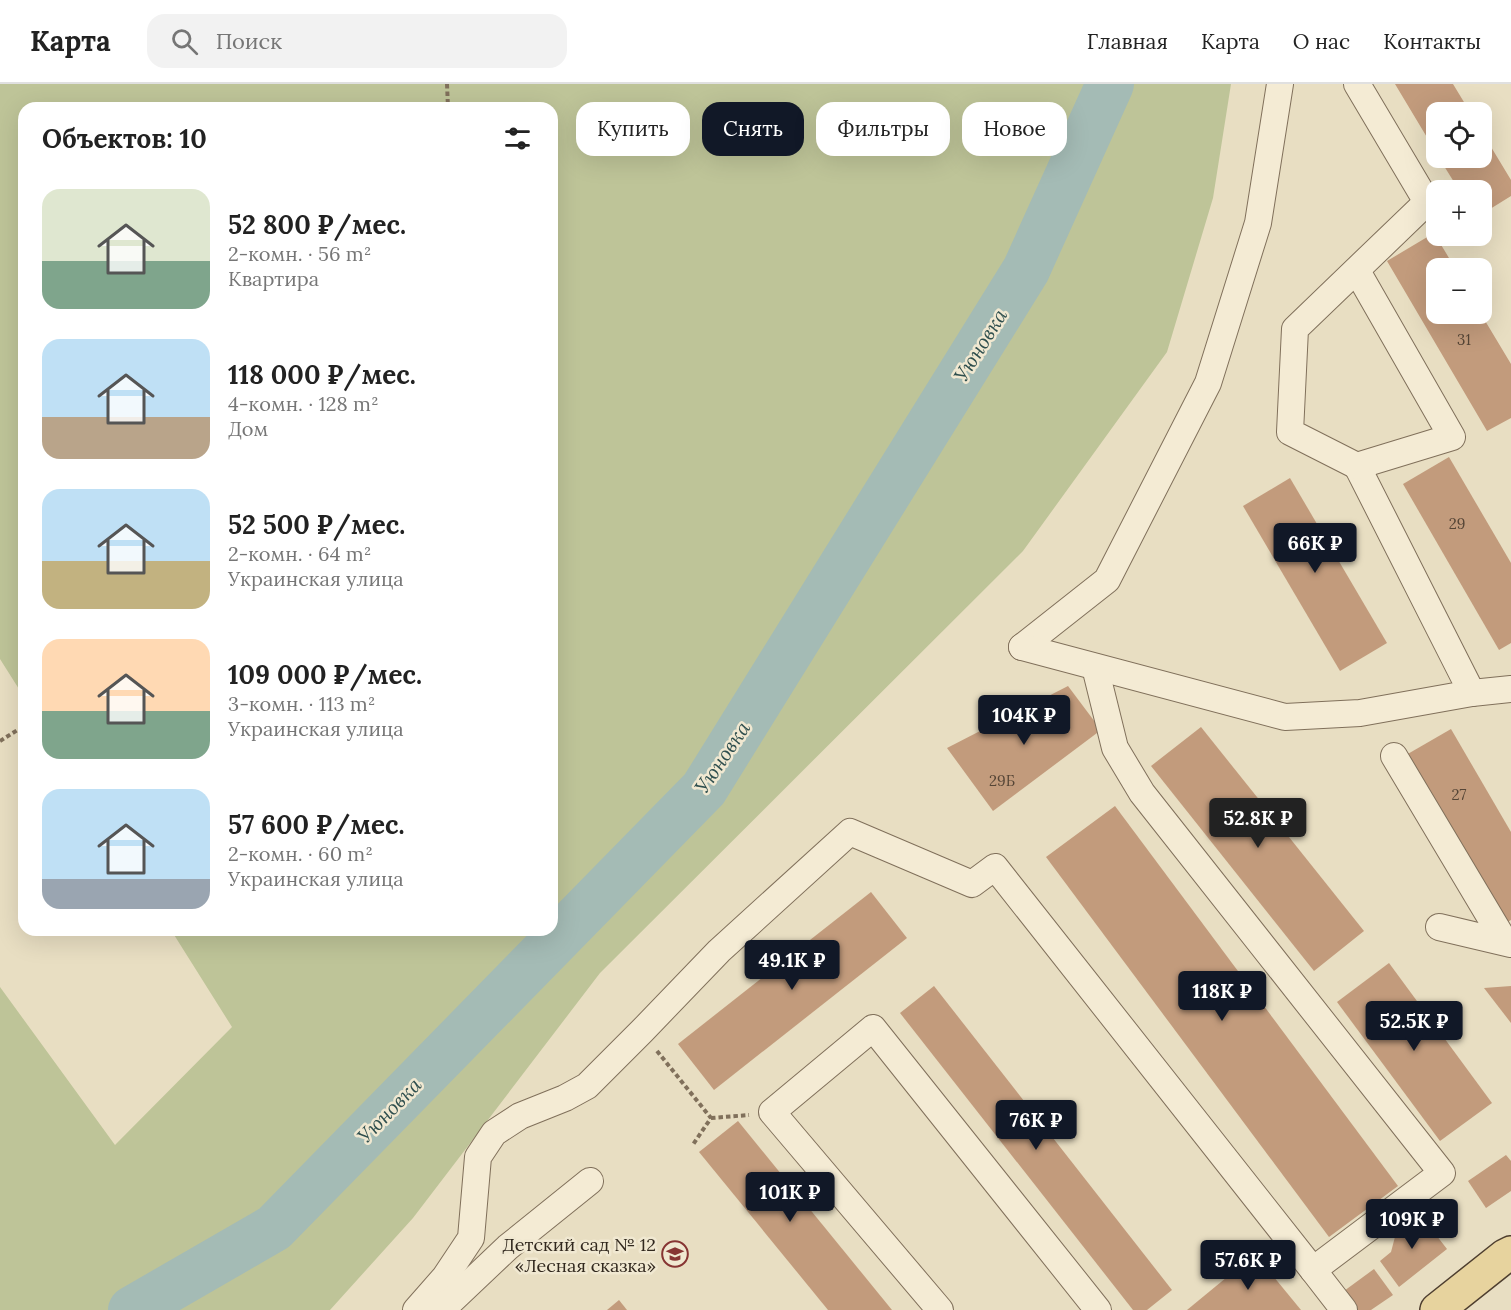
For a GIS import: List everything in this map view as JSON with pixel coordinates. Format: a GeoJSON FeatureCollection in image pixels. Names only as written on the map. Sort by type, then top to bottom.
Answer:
{"type":"FeatureCollection","features":[{"type":"Feature","properties":{"kind":"main road"},"geometry":{"type":"LineString","coordinates":[[1449,1304],[1511,1253]]}},
{"type":"Feature","properties":{"kind":"street"},"geometry":{"type":"LineString","coordinates":[[1280,84],[1258,223],[1208,383],[1107,580],[1022,647],[1285,717],[1360,713],[1473,693],[1511,689]]}},
{"type":"Feature","properties":{"kind":"street"},"geometry":{"type":"LineString","coordinates":[[1357,84],[1427,201],[1295,329],[1290,432],[1357,466],[1473,693]]}},
{"type":"Feature","properties":{"kind":"street"},"geometry":{"type":"LineString","coordinates":[[1357,271],[1452,437],[1357,466]]}},
{"type":"Feature","properties":{"kind":"street"},"geometry":{"type":"LineString","coordinates":[[1095,667],[1114,748],[1142,793],[1442,1173],[1313,1270]]}},
{"type":"Feature","properties":{"kind":"street"},"geometry":{"type":"LineString","coordinates":[[1394,756],[1508,943]]}},
{"type":"Feature","properties":{"kind":"street"},"geometry":{"type":"LineString","coordinates":[[416,1310],[445,1277],[471,1238],[478,1157],[494,1133],[520,1116],[565,1098],[586,1086],[719,951],[850,832],[972,884],[995,867],[1344,1310]]}},
{"type":"Feature","properties":{"kind":"street"},"geometry":{"type":"LineString","coordinates":[[1439,927],[1508,943]]}},
{"type":"Feature","properties":{"kind":"street"},"geometry":{"type":"LineString","coordinates":[[940,1310],[772,1112],[873,1028],[1098,1310]]}},
{"type":"Feature","properties":{"kind":"street"},"geometry":{"type":"LineString","coordinates":[[431,1310],[451,1301],[508,1247],[590,1181]]}},
{"type":"Feature","properties":{"kind":"street"},"geometry":{"type":"LineString","coordinates":[[1449,1304],[1511,1267]]}},
{"type":"Feature","properties":{"kind":"path"},"geometry":{"type":"LineString","coordinates":[[447,84],[448,102]]}},
{"type":"Feature","properties":{"kind":"path"},"geometry":{"type":"LineString","coordinates":[[0,741],[18,730]]}},
{"type":"Feature","properties":{"kind":"path"},"geometry":{"type":"LineString","coordinates":[[642,1031],[711,1118]]}},
{"type":"Feature","properties":{"kind":"path"},"geometry":{"type":"LineString","coordinates":[[711,1118],[772,1112]]}},
{"type":"Feature","properties":{"kind":"path"},"geometry":{"type":"LineString","coordinates":[[692,1146],[711,1118]]}},
{"type":"Feature","properties":{"kind":"green space"},"geometry":{"type":"Polygon","coordinates":[[[0,84],[1231,84],[1213,198],[1167,352],[1023,551],[600,973],[413,1218],[330,1310],[0,1310],[0,987],[115,1145],[232,1027],[175,936],[558,936],[558,102],[18,102],[18,688],[0,659],[0,84]]]}},
{"type":"Feature","properties":{"kind":"building"},"geometry":{"type":"Polygon","coordinates":[[[1395,84],[1453,84],[1464,102],[1426,102],[1426,136],[1395,84]]]}},
{"type":"Feature","properties":{"kind":"building"},"geometry":{"type":"Polygon","coordinates":[[[1492,149],[1511,180],[1511,196],[1492,208],[1492,180],[1453,180],[1445,168],[1492,168],[1492,149]]]}},
{"type":"Feature","properties":{"kind":"building"},"geometry":{"type":"Polygon","coordinates":[[[1426,238],[1426,246],[1442,246],[1449,258],[1426,258],[1426,324],[1487,324],[1511,364],[1511,418],[1487,431],[1387,261],[1426,238]]]}},
{"type":"Feature","properties":{"kind":"building"},"geometry":{"type":"Polygon","coordinates":[[[1449,457],[1511,563],[1511,643],[1499,650],[1403,484],[1449,457]]]}},
{"type":"Feature","properties":{"kind":"building"},"geometry":{"type":"Polygon","coordinates":[[[1290,478],[1387,643],[1340,671],[1243,506],[1290,478]]]}},
{"type":"Feature","properties":{"kind":"building"},"geometry":{"type":"Polygon","coordinates":[[[1068,686],[1101,730],[993,811],[947,748],[1068,686]]]}},
{"type":"Feature","properties":{"kind":"building"},"geometry":{"type":"Polygon","coordinates":[[[1201,727],[1364,931],[1314,971],[1151,766],[1201,727]]]}},
{"type":"Feature","properties":{"kind":"building"},"geometry":{"type":"Polygon","coordinates":[[[1451,729],[1511,832],[1511,920],[1504,924],[1406,755],[1451,729]]]}},
{"type":"Feature","properties":{"kind":"building"},"geometry":{"type":"Polygon","coordinates":[[[1115,806],[1398,1186],[1329,1237],[1046,857],[1115,806]]]}},
{"type":"Feature","properties":{"kind":"building"},"geometry":{"type":"Polygon","coordinates":[[[871,892],[907,938],[714,1090],[678,1044],[871,892]]]}},
{"type":"Feature","properties":{"kind":"building"},"geometry":{"type":"Polygon","coordinates":[[[1389,963],[1492,1103],[1440,1141],[1337,1002],[1389,963]]]}},
{"type":"Feature","properties":{"kind":"building"},"geometry":{"type":"Polygon","coordinates":[[[934,986],[1172,1290],[1147,1310],[1133,1310],[900,1013],[934,986]]]}},
{"type":"Feature","properties":{"kind":"building"},"geometry":{"type":"Polygon","coordinates":[[[1511,986],[1511,1023],[1484,988],[1511,986]]]}},
{"type":"Feature","properties":{"kind":"building"},"geometry":{"type":"Polygon","coordinates":[[[738,1121],[892,1310],[828,1310],[699,1152],[738,1121]]]}},
{"type":"Feature","properties":{"kind":"building"},"geometry":{"type":"Polygon","coordinates":[[[1506,1155],[1511,1161],[1511,1191],[1486,1208],[1468,1181],[1506,1155]]]}},
{"type":"Feature","properties":{"kind":"building"},"geometry":{"type":"Polygon","coordinates":[[[1419,1213],[1447,1249],[1399,1287],[1380,1261],[1391,1252],[1396,1233],[1419,1213]]]}},
{"type":"Feature","properties":{"kind":"building"},"geometry":{"type":"Polygon","coordinates":[[[1255,1254],[1301,1310],[1187,1310],[1255,1254]]]}},
{"type":"Feature","properties":{"kind":"building"},"geometry":{"type":"Polygon","coordinates":[[[1374,1269],[1393,1295],[1371,1310],[1358,1310],[1344,1291],[1374,1269]]]}},
{"type":"Feature","properties":{"kind":"building"},"geometry":{"type":"Polygon","coordinates":[[[619,1300],[627,1310],[607,1310],[619,1300]]]}},
{"type":"Feature","properties":{"kind":"waterway","name":"Уюновка"},"geometry":{"type":"LineString","coordinates":[[132,1310],[274,1228],[704,789],[1026,270],[1110,84]]}},
{"type":"Feature","properties":{"kind":"place","name":"Детский сад № 12 «Лесная сказка»"},"geometry":{"type":"Point","coordinates":[675,1254]}}]}
